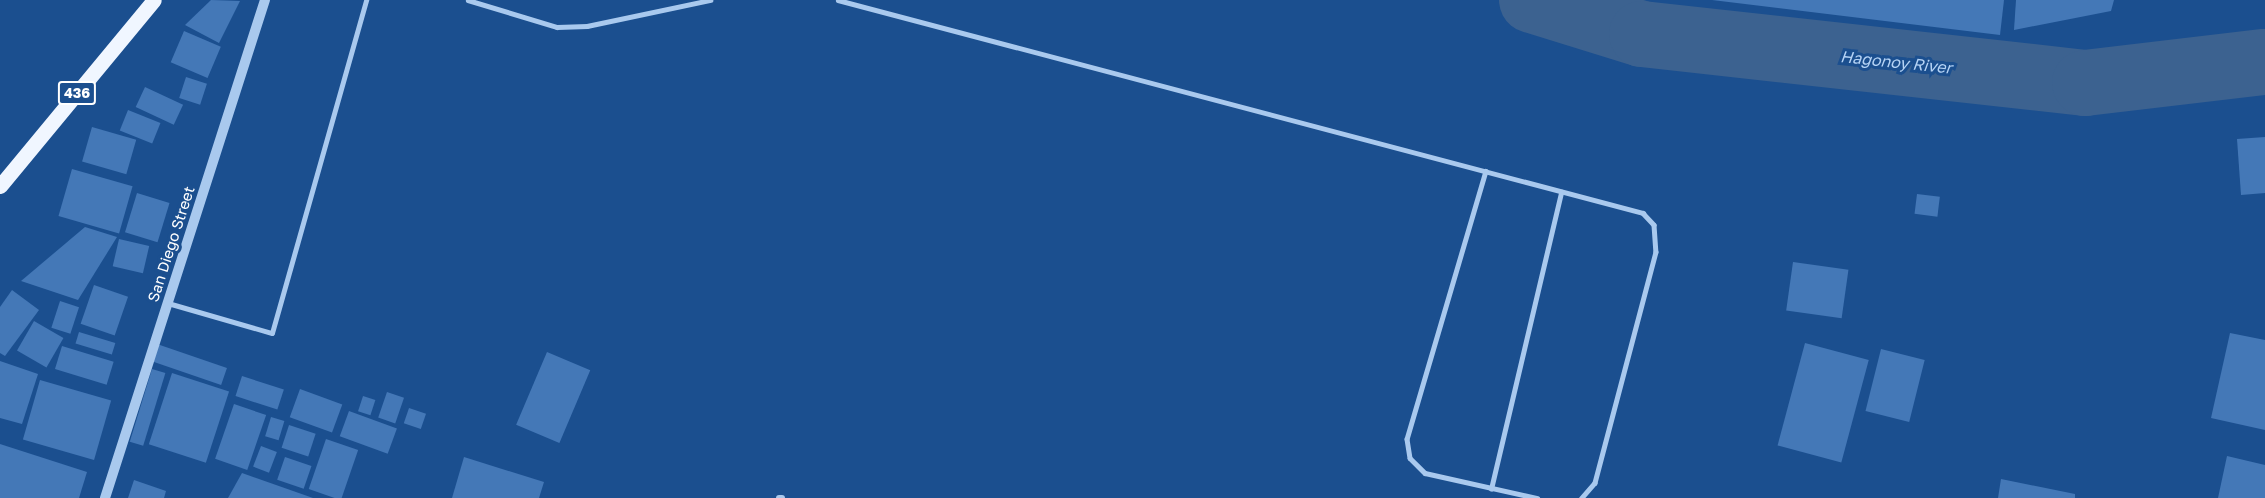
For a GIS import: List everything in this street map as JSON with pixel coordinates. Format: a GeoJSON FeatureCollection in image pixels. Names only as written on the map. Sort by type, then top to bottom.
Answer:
{"type":"FeatureCollection","features":[{"type":"Feature","properties":{"kind":"main road","name":"436"},"geometry":{"type":"LineString","coordinates":[[0,186],[154,0]]}},
{"type":"Feature","properties":{"kind":"street","name":"San Diego Street"},"geometry":{"type":"LineString","coordinates":[[105,498],[265,0]]}},
{"type":"Feature","properties":{"kind":"lane"},"geometry":{"type":"LineString","coordinates":[[168,303],[272,333],[366,0]]}},
{"type":"Feature","properties":{"kind":"lane"},"geometry":{"type":"LineString","coordinates":[[468,0],[557,27],[587,26],[710,0]]}},
{"type":"Feature","properties":{"kind":"lane"},"geometry":{"type":"LineString","coordinates":[[838,0],[1642,213],[1654,225],[1656,252],[1595,483],[1582,498]]}},
{"type":"Feature","properties":{"kind":"lane"},"geometry":{"type":"LineString","coordinates":[[1486,171],[1407,439],[1410,458],[1425,473],[1537,498]]}},
{"type":"Feature","properties":{"kind":"lane"},"geometry":{"type":"LineString","coordinates":[[1491,489],[1561,192]]}},
{"type":"Feature","properties":{"kind":"building"},"geometry":{"type":"Polygon","coordinates":[[[211,0],[240,1],[219,43],[185,25],[211,0]]]}},
{"type":"Feature","properties":{"kind":"building"},"geometry":{"type":"Polygon","coordinates":[[[1712,0],[2004,0],[2000,35],[1712,0]]]}},
{"type":"Feature","properties":{"kind":"building"},"geometry":{"type":"Polygon","coordinates":[[[2016,0],[2114,0],[2111,11],[2014,30],[2016,0]]]}},
{"type":"Feature","properties":{"kind":"building"},"geometry":{"type":"Polygon","coordinates":[[[184,31],[221,47],[208,78],[171,62],[184,31]]]}},
{"type":"Feature","properties":{"kind":"building"},"geometry":{"type":"Polygon","coordinates":[[[186,77],[207,84],[200,105],[179,98],[186,77]]]}},
{"type":"Feature","properties":{"kind":"building"},"geometry":{"type":"Polygon","coordinates":[[[145,87],[183,105],[174,125],[136,107],[145,87]]]}},
{"type":"Feature","properties":{"kind":"building"},"geometry":{"type":"Polygon","coordinates":[[[128,110],[160,123],[152,144],[120,130],[128,110]]]}},
{"type":"Feature","properties":{"kind":"building"},"geometry":{"type":"Polygon","coordinates":[[[92,127],[136,140],[126,174],[82,162],[92,127]]]}},
{"type":"Feature","properties":{"kind":"building"},"geometry":{"type":"Polygon","coordinates":[[[2265,137],[2265,193],[2241,195],[2237,139],[2265,137]]]}},
{"type":"Feature","properties":{"kind":"building"},"geometry":{"type":"Polygon","coordinates":[[[72,169],[133,186],[119,233],[58,216],[72,169]]]}},
{"type":"Feature","properties":{"kind":"building"},"geometry":{"type":"Polygon","coordinates":[[[137,193],[170,203],[158,242],[125,232],[137,193]]]}},
{"type":"Feature","properties":{"kind":"building"},"geometry":{"type":"Polygon","coordinates":[[[1917,194],[1940,197],[1937,217],[1915,214],[1917,194]]]}},
{"type":"Feature","properties":{"kind":"building"},"geometry":{"type":"Polygon","coordinates":[[[85,227],[117,237],[78,300],[21,281],[85,227]]]}},
{"type":"Feature","properties":{"kind":"building"},"geometry":{"type":"Polygon","coordinates":[[[119,239],[149,246],[143,273],[113,266],[119,239]]]}},
{"type":"Feature","properties":{"kind":"building"},"geometry":{"type":"Polygon","coordinates":[[[1793,262],[1848,270],[1842,318],[1786,311],[1793,262]]]}},
{"type":"Feature","properties":{"kind":"building"},"geometry":{"type":"Polygon","coordinates":[[[94,285],[128,297],[115,335],[81,324],[94,285]]]}},
{"type":"Feature","properties":{"kind":"building"},"geometry":{"type":"Polygon","coordinates":[[[12,290],[39,310],[5,356],[0,353],[0,307],[12,290]]]}},
{"type":"Feature","properties":{"kind":"building"},"geometry":{"type":"Polygon","coordinates":[[[60,301],[79,307],[70,334],[51,328],[60,301]]]}},
{"type":"Feature","properties":{"kind":"building"},"geometry":{"type":"Polygon","coordinates":[[[34,321],[63,338],[46,367],[17,350],[34,321]]]}},
{"type":"Feature","properties":{"kind":"building"},"geometry":{"type":"Polygon","coordinates":[[[79,332],[115,343],[112,355],[75,343],[79,332]]]}},
{"type":"Feature","properties":{"kind":"building"},"geometry":{"type":"Polygon","coordinates":[[[2230,333],[2265,340],[2265,430],[2211,418],[2230,333]]]}},
{"type":"Feature","properties":{"kind":"building"},"geometry":{"type":"Polygon","coordinates":[[[1805,343],[1869,360],[1841,462],[1778,445],[1805,343]]]}},
{"type":"Feature","properties":{"kind":"building"},"geometry":{"type":"Polygon","coordinates":[[[157,344],[227,368],[221,385],[151,361],[157,344]]]}},
{"type":"Feature","properties":{"kind":"building"},"geometry":{"type":"Polygon","coordinates":[[[62,346],[114,362],[107,385],[55,369],[62,346]]]}},
{"type":"Feature","properties":{"kind":"building"},"geometry":{"type":"Polygon","coordinates":[[[1881,349],[1925,360],[1909,422],[1866,411],[1881,349]]]}},
{"type":"Feature","properties":{"kind":"building"},"geometry":{"type":"Polygon","coordinates":[[[547,352],[590,370],[559,443],[516,425],[547,352]]]}},
{"type":"Feature","properties":{"kind":"building"},"geometry":{"type":"Polygon","coordinates":[[[0,361],[38,374],[22,424],[0,418],[0,361]]]}},
{"type":"Feature","properties":{"kind":"building"},"geometry":{"type":"Polygon","coordinates":[[[152,369],[165,373],[143,446],[130,442],[152,369]]]}},
{"type":"Feature","properties":{"kind":"building"},"geometry":{"type":"Polygon","coordinates":[[[172,373],[229,392],[206,463],[149,444],[172,373]]]}},
{"type":"Feature","properties":{"kind":"building"},"geometry":{"type":"Polygon","coordinates":[[[242,376],[284,390],[277,410],[236,396],[242,376]]]}},
{"type":"Feature","properties":{"kind":"building"},"geometry":{"type":"Polygon","coordinates":[[[40,380],[111,400],[94,460],[23,440],[40,380]]]}},
{"type":"Feature","properties":{"kind":"building"},"geometry":{"type":"Polygon","coordinates":[[[300,389],[342,404],[332,433],[290,417],[300,389]]]}},
{"type":"Feature","properties":{"kind":"building"},"geometry":{"type":"Polygon","coordinates":[[[387,392],[404,398],[395,423],[378,418],[387,392]]]}},
{"type":"Feature","properties":{"kind":"building"},"geometry":{"type":"Polygon","coordinates":[[[363,396],[375,400],[370,415],[358,411],[363,396]]]}},
{"type":"Feature","properties":{"kind":"building"},"geometry":{"type":"Polygon","coordinates":[[[234,404],[266,415],[247,470],[215,459],[234,404]]]}},
{"type":"Feature","properties":{"kind":"building"},"geometry":{"type":"Polygon","coordinates":[[[409,408],[426,414],[421,429],[404,423],[409,408]]]}},
{"type":"Feature","properties":{"kind":"building"},"geometry":{"type":"Polygon","coordinates":[[[349,411],[397,428],[388,454],[340,436],[349,411]]]}},
{"type":"Feature","properties":{"kind":"building"},"geometry":{"type":"Polygon","coordinates":[[[271,417],[284,421],[279,440],[265,436],[271,417]]]}},
{"type":"Feature","properties":{"kind":"building"},"geometry":{"type":"Polygon","coordinates":[[[289,425],[316,434],[308,456],[282,448],[289,425]]]}},
{"type":"Feature","properties":{"kind":"building"},"geometry":{"type":"Polygon","coordinates":[[[326,439],[358,450],[342,498],[335,498],[309,489],[326,439]]]}},
{"type":"Feature","properties":{"kind":"building"},"geometry":{"type":"Polygon","coordinates":[[[0,444],[87,472],[79,498],[0,498],[0,444]]]}},
{"type":"Feature","properties":{"kind":"building"},"geometry":{"type":"Polygon","coordinates":[[[261,446],[277,452],[269,473],[253,467],[261,446]]]}},
{"type":"Feature","properties":{"kind":"building"},"geometry":{"type":"Polygon","coordinates":[[[2227,456],[2265,465],[2265,498],[2218,498],[2227,456]]]}},
{"type":"Feature","properties":{"kind":"building"},"geometry":{"type":"Polygon","coordinates":[[[285,457],[311,466],[304,489],[277,480],[285,457]]]}},
{"type":"Feature","properties":{"kind":"building"},"geometry":{"type":"Polygon","coordinates":[[[464,457],[544,482],[539,498],[452,498],[464,457]]]}},
{"type":"Feature","properties":{"kind":"building"},"geometry":{"type":"Polygon","coordinates":[[[242,473],[313,498],[228,498],[242,473]]]}},
{"type":"Feature","properties":{"kind":"building"},"geometry":{"type":"Polygon","coordinates":[[[2001,479],[2075,494],[2075,498],[1998,498],[2001,479]]]}},
{"type":"Feature","properties":{"kind":"building"},"geometry":{"type":"Polygon","coordinates":[[[134,480],[166,491],[164,498],[128,498],[134,480]]]}},
{"type":"Feature","properties":{"kind":"waterway","name":"Hagonoy River"},"geometry":{"type":"LineString","coordinates":[[1532,0],[1642,34],[2085,83],[2265,62]]}}]}
